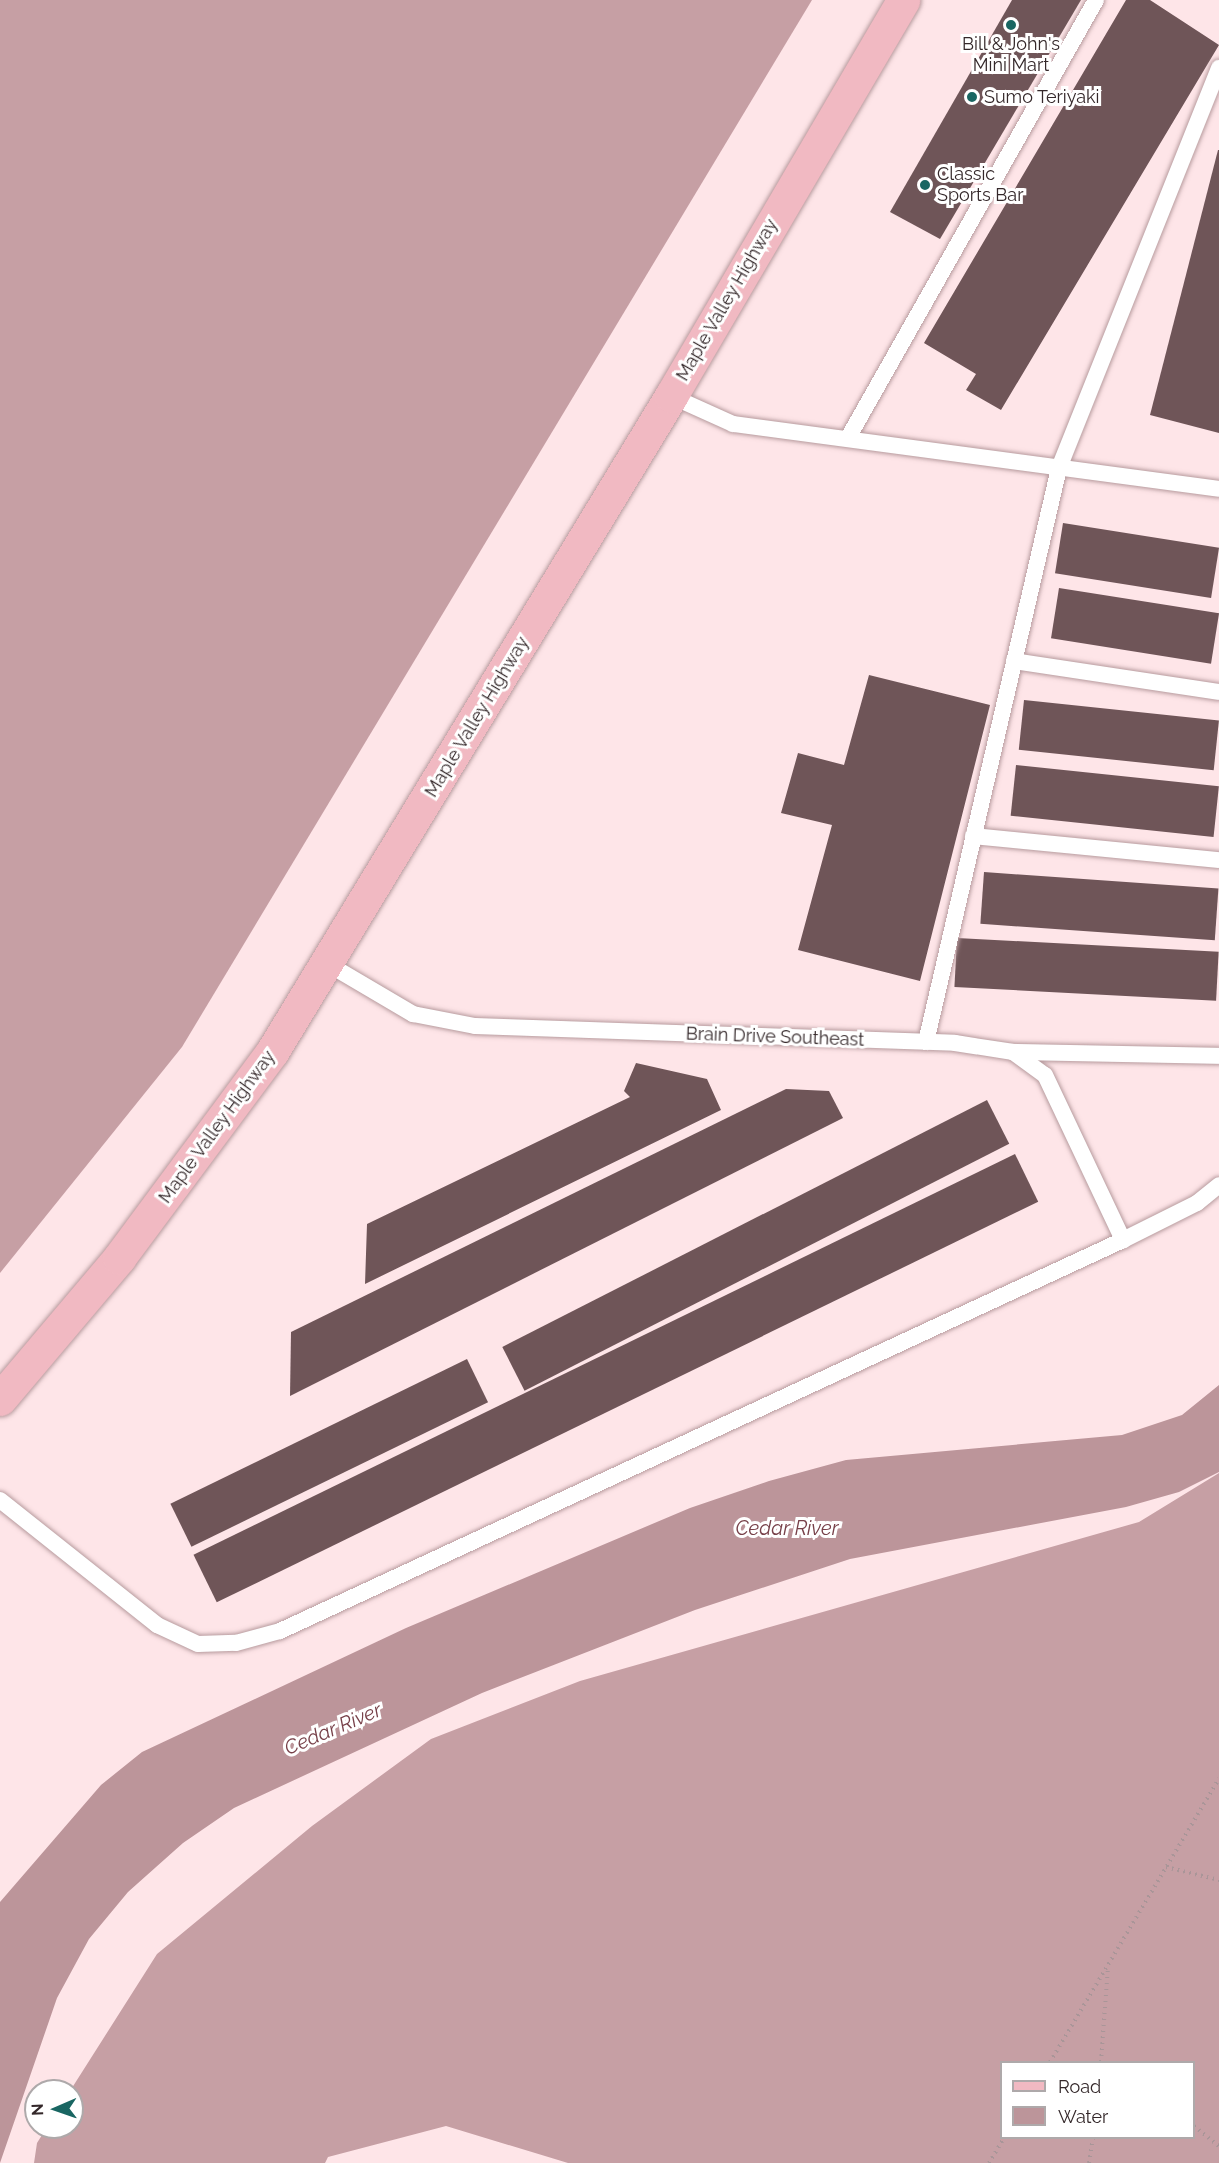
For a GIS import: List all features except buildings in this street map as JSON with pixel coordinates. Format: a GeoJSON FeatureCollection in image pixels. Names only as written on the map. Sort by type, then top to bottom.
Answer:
{"type":"FeatureCollection","features":[{"type":"Feature","properties":{"kind":"main road","name":"Maple Valley Highway"},"geometry":{"type":"LineString","coordinates":[[0,1399],[119,1258],[186,1172],[272,1052],[328,964],[671,396],[903,0]]}},
{"type":"Feature","properties":{"kind":"lane"},"geometry":{"type":"LineString","coordinates":[[848,438],[1096,0]]}},
{"type":"Feature","properties":{"kind":"lane"},"geometry":{"type":"LineString","coordinates":[[926,1042],[1059,468],[1219,68]]}},
{"type":"Feature","properties":{"kind":"lane"},"geometry":{"type":"LineString","coordinates":[[671,396],[733,424],[1219,489]]}},
{"type":"Feature","properties":{"kind":"lane"},"geometry":{"type":"LineString","coordinates":[[1014,661],[1219,692]]}},
{"type":"Feature","properties":{"kind":"lane"},"geometry":{"type":"LineString","coordinates":[[973,836],[1219,860]]}},
{"type":"Feature","properties":{"kind":"lane","name":"Brain Drive Southeast"},"geometry":{"type":"LineString","coordinates":[[328,964],[413,1014],[475,1026],[926,1042],[1013,1052],[1045,1075],[1123,1240]]}},
{"type":"Feature","properties":{"kind":"lane"},"geometry":{"type":"LineString","coordinates":[[1013,1052],[1219,1056]]}},
{"type":"Feature","properties":{"kind":"lane"},"geometry":{"type":"LineString","coordinates":[[0,1500],[157,1625],[198,1644],[236,1642],[280,1631],[1123,1240],[1197,1203],[1219,1185]]}},
{"type":"Feature","properties":{"kind":"path"},"geometry":{"type":"LineString","coordinates":[[1051,2061],[1219,1778]]}},
{"type":"Feature","properties":{"kind":"path"},"geometry":{"type":"LineString","coordinates":[[1166,1867],[1219,1880]]}},
{"type":"Feature","properties":{"kind":"path"},"geometry":{"type":"LineString","coordinates":[[1101,2061],[1108,1966]]}},
{"type":"Feature","properties":{"kind":"path"},"geometry":{"type":"LineString","coordinates":[[1195,2127],[1219,2146]]}},
{"type":"Feature","properties":{"kind":"path"},"geometry":{"type":"LineString","coordinates":[[988,2163],[1003,2139]]}},
{"type":"Feature","properties":{"kind":"path"},"geometry":{"type":"LineString","coordinates":[[1089,2163],[1093,2139]]}},
{"type":"Feature","properties":{"kind":"shaded area"},"geometry":{"type":"Polygon","coordinates":[[[0,0],[812,0],[182,1047],[0,1273],[0,0]]]}},
{"type":"Feature","properties":{"kind":"shaded area"},"geometry":{"type":"Polygon","coordinates":[[[1219,1473],[1219,2163],[568,2163],[446,2126],[328,2157],[325,2163],[34,2163],[40,2139],[84,2139],[84,2079],[78,2079],[157,1954],[312,1826],[431,1739],[580,1681],[1139,1522],[1219,1473]]]}},
{"type":"Feature","properties":{"kind":"water","name":"Cedar River"},"geometry":{"type":"Polygon","coordinates":[[[1219,1385],[1219,1472],[1179,1492],[1126,1507],[850,1559],[695,1610],[482,1693],[234,1808],[183,1843],[128,1892],[89,1939],[57,1998],[29,2079],[24,2079],[24,2094],[0,2163],[0,1902],[101,1785],[142,1752],[406,1628],[690,1508],[769,1481],[846,1460],[1122,1435],[1182,1415],[1219,1385]]]}},
{"type":"Feature","properties":{"kind":"place","name":"Bill & John's Mini Mart"},"geometry":{"type":"Point","coordinates":[1011,25]}},
{"type":"Feature","properties":{"kind":"place","name":"Sumo Teriyaki"},"geometry":{"type":"Point","coordinates":[972,97]}},
{"type":"Feature","properties":{"kind":"place","name":"Classic Sports Bar"},"geometry":{"type":"Point","coordinates":[925,185]}}]}
